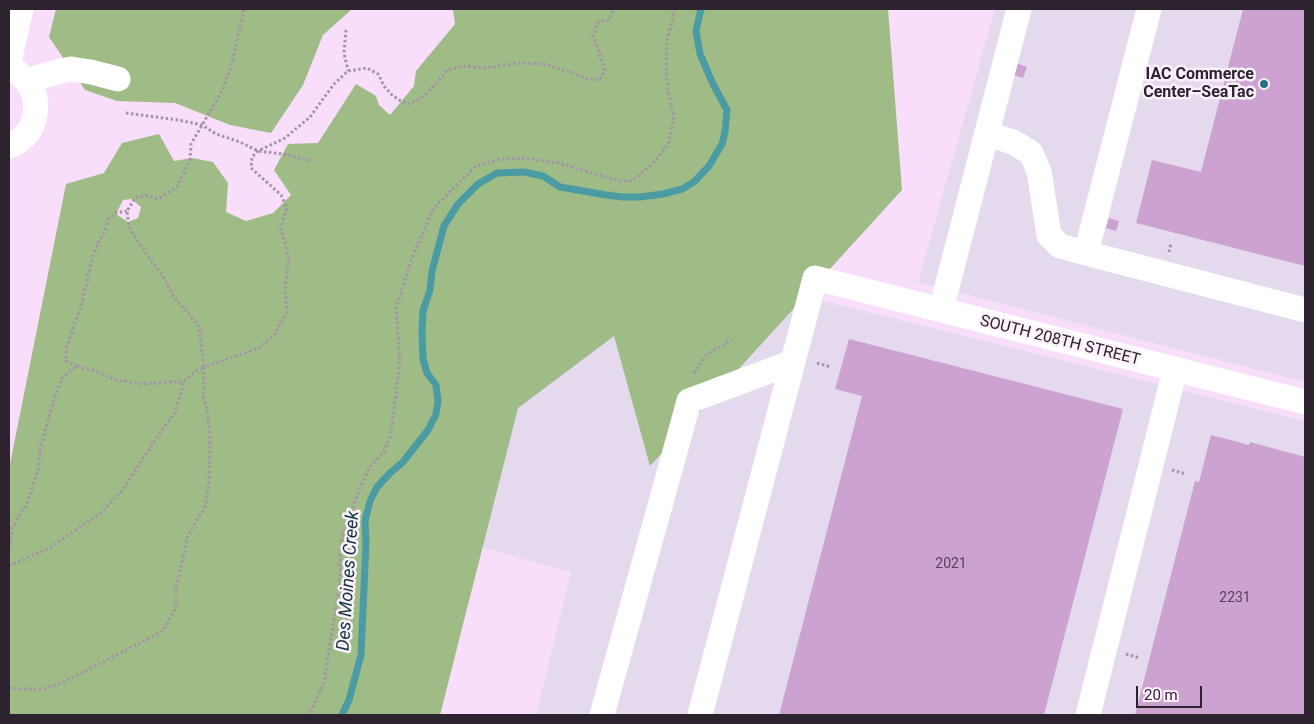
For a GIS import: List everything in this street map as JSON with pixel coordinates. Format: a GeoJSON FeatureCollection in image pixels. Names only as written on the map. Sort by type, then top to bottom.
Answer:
{"type":"FeatureCollection","features":[{"type":"Feature","properties":{"kind":"street"},"geometry":{"type":"LineString","coordinates":[[9,62],[22,9]]}},
{"type":"Feature","properties":{"kind":"street"},"geometry":{"type":"LineString","coordinates":[[941,310],[1020,9]]}},
{"type":"Feature","properties":{"kind":"street"},"geometry":{"type":"LineString","coordinates":[[1086,253],[1149,9]]}},
{"type":"Feature","properties":{"kind":"street"},"geometry":{"type":"LineString","coordinates":[[18,75],[52,73],[72,69],[91,72],[118,80]]}},
{"type":"Feature","properties":{"kind":"street"},"geometry":{"type":"LineString","coordinates":[[9,146],[25,136],[32,126],[36,115],[36,103],[33,92],[18,75]]}},
{"type":"Feature","properties":{"kind":"street"},"geometry":{"type":"LineString","coordinates":[[987,134],[1013,142],[1031,153],[1039,171],[1049,234],[1060,246],[1305,310]]}},
{"type":"Feature","properties":{"kind":"street","name":"SOUTH 208TH STREET"},"geometry":{"type":"LineString","coordinates":[[802,362],[815,278],[1305,402]]}},
{"type":"Feature","properties":{"kind":"street"},"geometry":{"type":"LineString","coordinates":[[602,715],[689,401],[802,362]]}},
{"type":"Feature","properties":{"kind":"street"},"geometry":{"type":"LineString","coordinates":[[700,715],[802,362]]}},
{"type":"Feature","properties":{"kind":"street"},"geometry":{"type":"LineString","coordinates":[[1088,715],[1175,370]]}},
{"type":"Feature","properties":{"kind":"path"},"geometry":{"type":"LineString","coordinates":[[9,688],[38,690],[62,683],[163,630],[176,607],[176,588],[188,535],[205,507],[208,492],[210,435],[207,409],[203,396],[204,367],[199,326],[173,296],[139,243],[129,227],[127,211],[134,198],[146,196],[158,199],[177,187],[190,160],[191,144],[222,91],[232,63],[244,9]]}},
{"type":"Feature","properties":{"kind":"path"},"geometry":{"type":"LineString","coordinates":[[9,566],[51,547],[101,513],[122,491],[175,413],[184,381],[194,372],[259,348],[274,335],[286,312],[285,288],[289,260],[281,228],[287,208],[281,195],[251,168],[252,157],[258,151],[284,138],[310,117],[334,84],[348,71],[367,68],[378,74],[384,86],[391,94],[398,100],[408,104],[420,99],[447,70],[463,66],[484,68],[519,63],[544,64],[587,79],[599,80],[605,71],[593,37],[597,23],[609,20],[614,9]]}},
{"type":"Feature","properties":{"kind":"path"},"geometry":{"type":"LineString","coordinates":[[306,715],[313,707],[324,682],[340,582],[342,538],[369,468],[384,452],[391,434],[400,362],[396,308],[410,263],[433,209],[476,166],[501,158],[523,158],[558,163],[620,181],[631,181],[640,175],[668,145],[674,117],[666,72],[667,40],[675,9]]}},
{"type":"Feature","properties":{"kind":"path"},"geometry":{"type":"LineString","coordinates":[[346,30],[344,53],[348,71]]}},
{"type":"Feature","properties":{"kind":"path"},"geometry":{"type":"LineString","coordinates":[[126,113],[202,125],[216,134],[240,142],[258,151],[283,154],[312,161]]}},
{"type":"Feature","properties":{"kind":"path"},"geometry":{"type":"LineString","coordinates":[[127,211],[115,213],[108,220],[105,231],[98,243],[92,259],[82,303],[66,349],[66,361],[116,380],[142,384],[184,381]]}},
{"type":"Feature","properties":{"kind":"path"},"geometry":{"type":"LineString","coordinates":[[691,378],[706,355],[732,340]]}},
{"type":"Feature","properties":{"kind":"path"},"geometry":{"type":"LineString","coordinates":[[802,362],[830,367]]}},
{"type":"Feature","properties":{"kind":"path"},"geometry":{"type":"LineString","coordinates":[[9,549],[11,531],[27,505],[38,469],[40,449],[54,399],[63,377],[77,366]]}},
{"type":"Feature","properties":{"kind":"path"},"geometry":{"type":"LineString","coordinates":[[1167,468],[1186,474]]}},
{"type":"Feature","properties":{"kind":"shaded area"},"geometry":{"type":"Polygon","coordinates":[[[995,9],[1305,9],[1305,382],[918,282],[995,9]]]}},
{"type":"Feature","properties":{"kind":"shaded area"},"geometry":{"type":"Polygon","coordinates":[[[495,219],[1305,421],[1305,715],[536,715],[571,572],[407,527],[495,219]]]}},
{"type":"Feature","properties":{"kind":"green space"},"geometry":{"type":"Polygon","coordinates":[[[56,9],[352,9],[323,35],[303,85],[271,133],[230,125],[175,103],[117,101],[85,90],[49,37],[56,9]]]}},
{"type":"Feature","properties":{"kind":"green space"},"geometry":{"type":"Polygon","coordinates":[[[453,9],[888,9],[902,190],[650,466],[614,336],[518,408],[440,715],[9,715],[9,469],[66,184],[104,173],[122,143],[159,134],[174,161],[192,158],[213,162],[228,183],[226,212],[246,221],[273,213],[291,195],[274,170],[288,144],[318,143],[356,84],[376,96],[379,105],[390,115],[414,86],[416,71],[455,24],[453,9]],[[132,199],[123,200],[116,214],[128,222],[138,218],[141,207],[132,199]]]}},
{"type":"Feature","properties":{"kind":"building","name":"IAC Commerce Center–SeaTac"},"geometry":{"type":"Polygon","coordinates":[[[1243,9],[1305,9],[1305,266],[1136,223],[1152,160],[1201,172],[1243,9]]]}},
{"type":"Feature","properties":{"kind":"building"},"geometry":{"type":"Polygon","coordinates":[[[1016,63],[1027,67],[1023,78],[1013,75],[1016,63]]]}},
{"type":"Feature","properties":{"kind":"building"},"geometry":{"type":"Polygon","coordinates":[[[1109,218],[1119,221],[1116,231],[1106,228],[1109,218]]]}},
{"type":"Feature","properties":{"kind":"building"},"geometry":{"type":"Polygon","coordinates":[[[849,339],[1123,409],[1044,715],[779,715],[862,396],[835,389],[849,339]]]}},
{"type":"Feature","properties":{"kind":"building"},"geometry":{"type":"Polygon","coordinates":[[[1211,435],[1249,445],[1250,442],[1305,457],[1305,715],[1135,715],[1195,481],[1199,482],[1211,435]]]}},
{"type":"Feature","properties":{"kind":"waterway","name":"Des Moines Creek"},"geometry":{"type":"LineString","coordinates":[[342,715],[349,700],[361,655],[366,542],[365,521],[370,501],[377,487],[403,462],[428,430],[436,414],[438,401],[436,385],[427,373],[423,359],[422,331],[423,311],[430,290],[432,271],[444,226],[458,204],[478,184],[497,173],[524,172],[543,176],[560,187],[623,197],[663,194],[682,189],[694,182],[709,166],[722,144],[727,110],[700,54],[696,31],[701,9]]}},
{"type":"Feature","properties":{"kind":"place","name":"IAC Commerce Center–SeaTac"},"geometry":{"type":"Point","coordinates":[1264,84]}}]}
